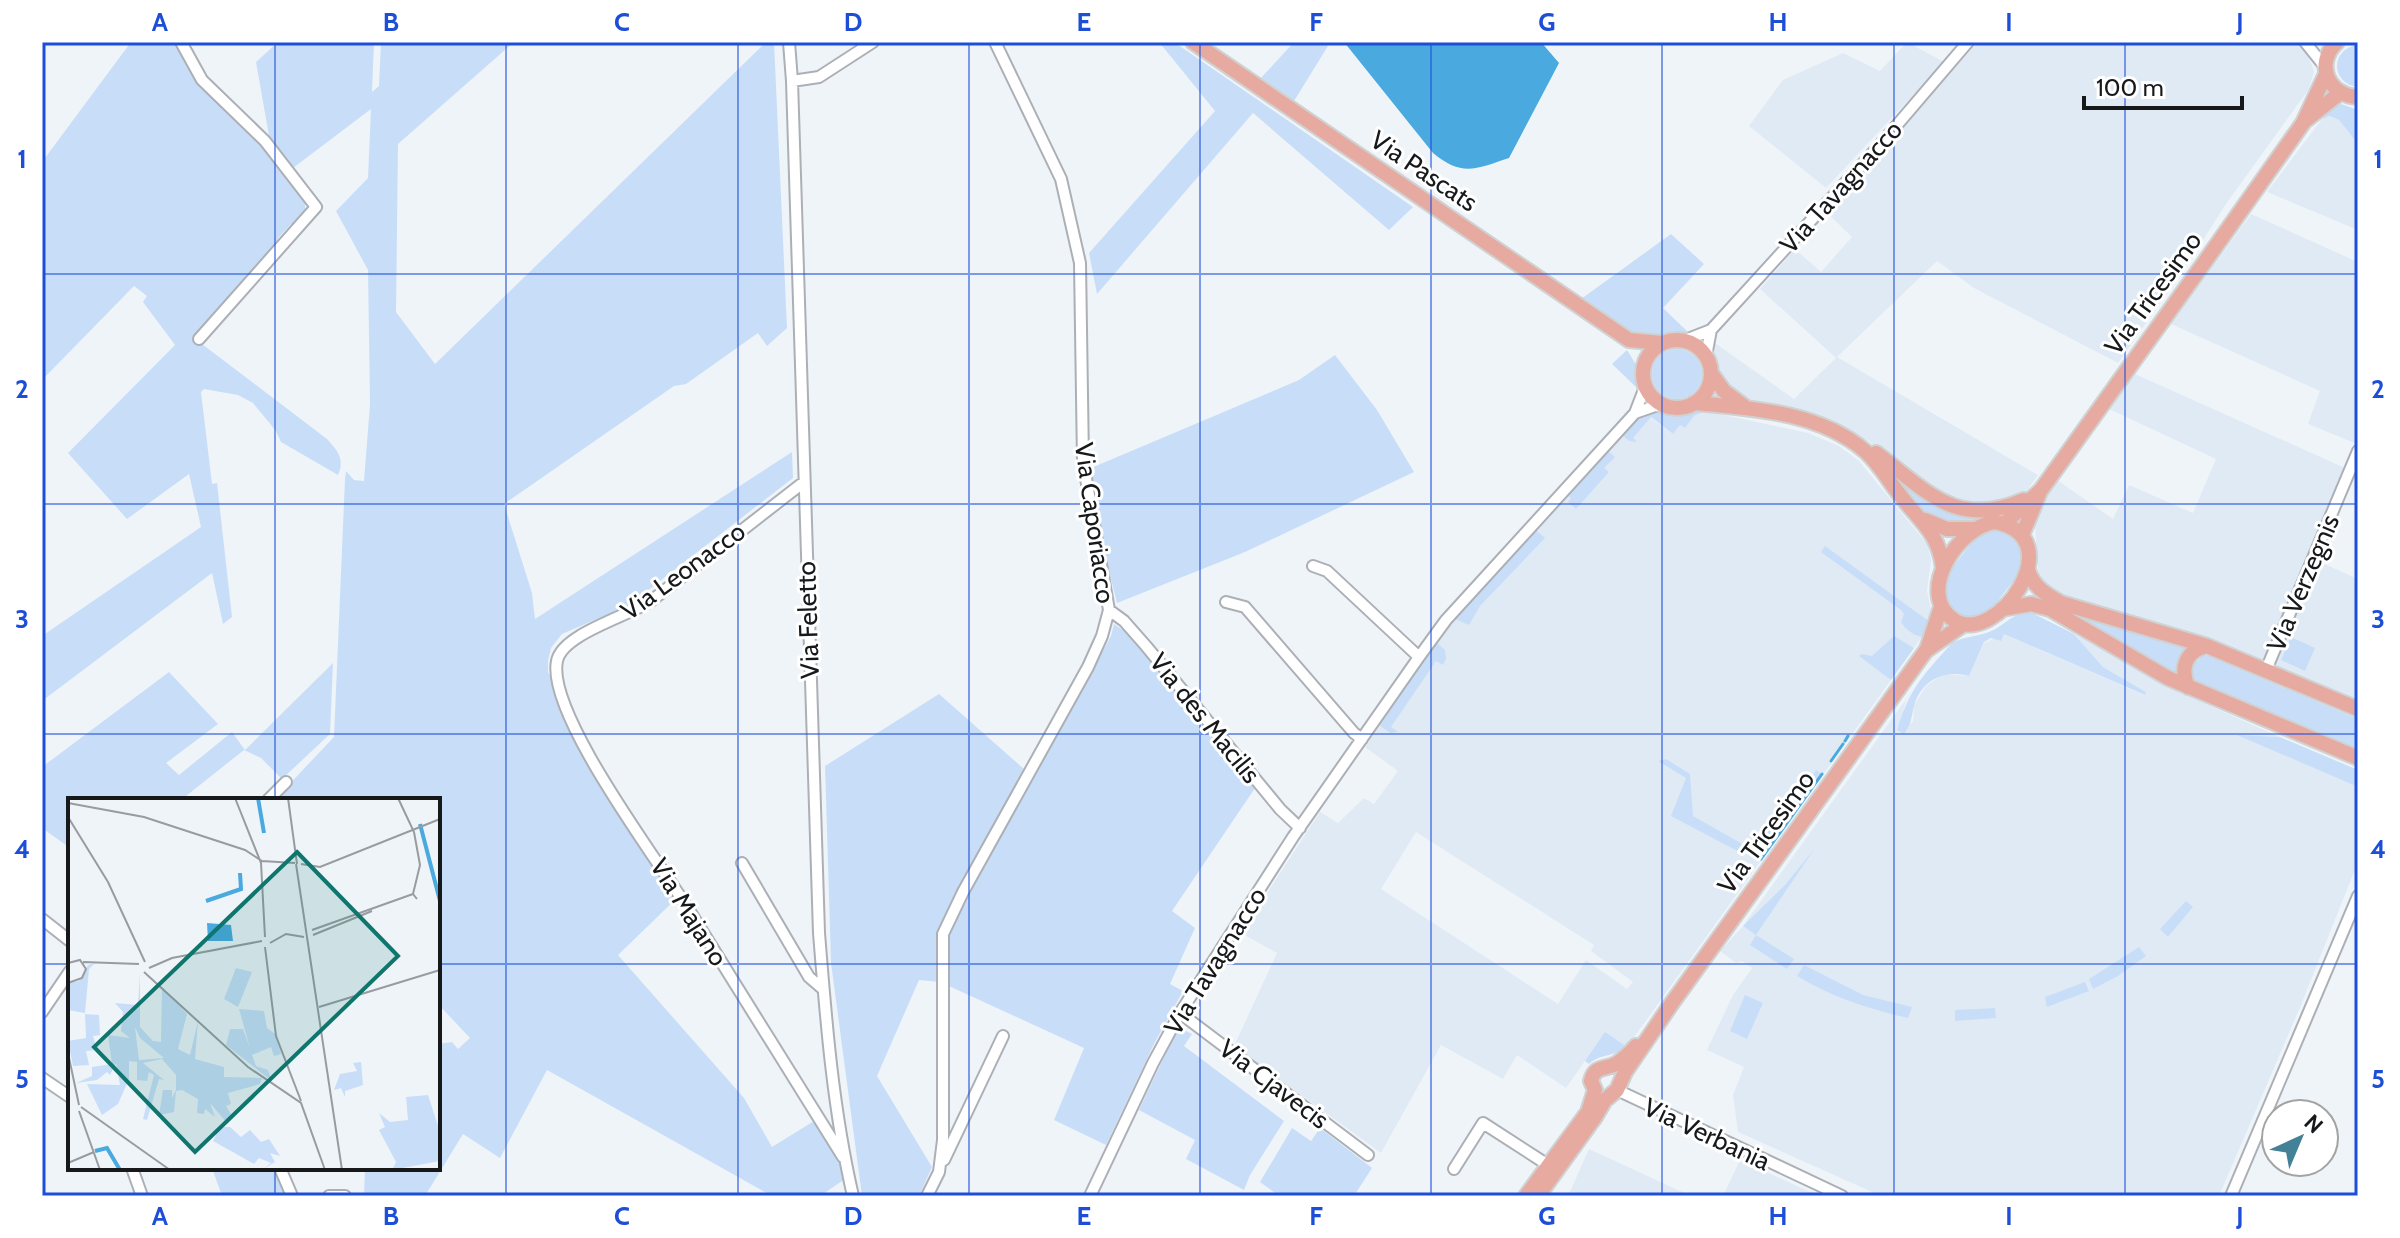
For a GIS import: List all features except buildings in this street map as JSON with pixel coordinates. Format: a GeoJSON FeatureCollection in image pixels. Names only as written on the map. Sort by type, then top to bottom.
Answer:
{"type":"FeatureCollection","features":[{"type":"Feature","properties":{"kind":"main road","name":"Via Pascats"},"geometry":{"type":"LineString","coordinates":[[1193,42],[1629,340],[1662,343]]}},
{"type":"Feature","properties":{"kind":"main road","name":"Via Tricesimo"},"geometry":{"type":"LineString","coordinates":[[2004,524],[2041,490],[2303,123],[2325,70],[2328,52],[2337,42]]}},
{"type":"Feature","properties":{"kind":"main road"},"geometry":{"type":"LineString","coordinates":[[2325,70],[2332,86],[2352,98]]}},
{"type":"Feature","properties":{"kind":"main road","name":"Via Tricesimo"},"geometry":{"type":"LineString","coordinates":[[2303,123],[2352,98]]}},
{"type":"Feature","properties":{"kind":"main road","name":"Via Pascats"},"geometry":{"type":"LineString","coordinates":[[1629,340],[1643,369]]}},
{"type":"Feature","properties":{"kind":"main road"},"geometry":{"type":"LineString","coordinates":[[1748,408],[1732,399],[1711,373],[1706,356],[1696,346],[1683,341],[1662,343],[1647,358],[1643,369],[1645,387],[1651,397],[1661,404],[1672,408],[1694,403],[1748,408],[1811,422],[1868,448],[1947,506],[1962,509],[1998,508],[2024,501],[2041,490]]}},
{"type":"Feature","properties":{"kind":"main road"},"geometry":{"type":"LineString","coordinates":[[1694,403],[1709,385],[1711,373]]}},
{"type":"Feature","properties":{"kind":"main road"},"geometry":{"type":"LineString","coordinates":[[1849,439],[1872,458],[1922,518],[1938,545],[1943,568]]}},
{"type":"Feature","properties":{"kind":"main road","name":"Via Tricesimo"},"geometry":{"type":"LineString","coordinates":[[2022,535],[2041,490]]}},
{"type":"Feature","properties":{"kind":"main road"},"geometry":{"type":"LineString","coordinates":[[1922,518],[1947,529],[1975,529],[1988,523],[2004,524],[2022,535],[2027,544],[2028,570],[2035,585],[2061,603],[2207,646],[2358,709]]}},
{"type":"Feature","properties":{"kind":"main road"},"geometry":{"type":"LineString","coordinates":[[1975,529],[1943,568],[1937,586],[1941,607],[1953,619],[1964,624],[1980,624],[2002,609],[2022,604],[2050,609],[2188,687],[2358,758]]}},
{"type":"Feature","properties":{"kind":"main road"},"geometry":{"type":"LineString","coordinates":[[2002,609],[2028,570]]}},
{"type":"Feature","properties":{"kind":"main road","name":"Via Tricesimo"},"geometry":{"type":"LineString","coordinates":[[1538,1196],[1610,1089],[1927,649],[1941,607]]}},
{"type":"Feature","properties":{"kind":"main road","name":"Via Tricesimo"},"geometry":{"type":"LineString","coordinates":[[1927,649],[1964,624]]}},
{"type":"Feature","properties":{"kind":"main road"},"geometry":{"type":"LineString","coordinates":[[2188,687],[2182,670],[2186,659],[2197,648],[2207,646]]}},
{"type":"Feature","properties":{"kind":"main road","name":"Via Tricesimo"},"geometry":{"type":"LineString","coordinates":[[1610,1089],[1591,1083],[1593,1074],[1602,1067],[1610,1067],[1630,1052],[1672,1003]]}},
{"type":"Feature","properties":{"kind":"main road"},"geometry":{"type":"LineString","coordinates":[[1610,1067],[1616,1071],[1610,1089]]}},
{"type":"Feature","properties":{"kind":"main road","name":"Via Tricesimo"},"geometry":{"type":"LineString","coordinates":[[1527,1196],[1588,1112],[1610,1089]]}},
{"type":"Feature","properties":{"kind":"street"},"geometry":{"type":"LineString","coordinates":[[181,42],[202,80],[265,141],[316,207],[199,339]]}},
{"type":"Feature","properties":{"kind":"street","name":"Via Feletto"},"geometry":{"type":"LineString","coordinates":[[789,42],[819,933],[836,1107],[853,1196]]}},
{"type":"Feature","properties":{"kind":"street"},"geometry":{"type":"LineString","coordinates":[[792,81],[819,77],[873,42]]}},
{"type":"Feature","properties":{"kind":"street","name":"Via Caporiacco"},"geometry":{"type":"LineString","coordinates":[[939,1172],[943,1140],[943,934],[963,892],[1088,667],[1102,636],[1109,610],[1083,461],[1080,263],[1061,179],[995,42]]}},
{"type":"Feature","properties":{"kind":"street","name":"Via Tavagnacco"},"geometry":{"type":"LineString","coordinates":[[1683,341],[1711,330],[1879,146],[1968,42]]}},
{"type":"Feature","properties":{"kind":"street"},"geometry":{"type":"LineString","coordinates":[[2305,42],[2325,70]]}},
{"type":"Feature","properties":{"kind":"street"},"geometry":{"type":"LineString","coordinates":[[1706,356],[1711,330]]}},
{"type":"Feature","properties":{"kind":"street","name":"Via Tavagnacco"},"geometry":{"type":"LineString","coordinates":[[1090,1196],[1180,1013],[1300,828],[1446,620],[1635,413],[1645,387]]}},
{"type":"Feature","properties":{"kind":"street","name":"Via Tavagnacco"},"geometry":{"type":"LineString","coordinates":[[1635,413],[1661,404]]}},
{"type":"Feature","properties":{"kind":"street","name":"Via Verzegnis"},"geometry":{"type":"LineString","coordinates":[[2266,670],[2358,451]]}},
{"type":"Feature","properties":{"kind":"street","name":"Via Leonacco"},"geometry":{"type":"LineString","coordinates":[[559,653],[570,642],[651,601],[804,482]]}},
{"type":"Feature","properties":{"kind":"street"},"geometry":{"type":"LineString","coordinates":[[1313,566],[1327,571],[1419,657]]}},
{"type":"Feature","properties":{"kind":"street"},"geometry":{"type":"LineString","coordinates":[[1226,602],[1245,607],[1362,739]]}},
{"type":"Feature","properties":{"kind":"street","name":"Via des Macilis"},"geometry":{"type":"LineString","coordinates":[[1109,610],[1124,621],[1146,646],[1280,809],[1300,828]]}},
{"type":"Feature","properties":{"kind":"street","name":"Via Majano"},"geometry":{"type":"LineString","coordinates":[[559,653],[556,669],[559,688],[591,759],[666,873],[846,1162]]}},
{"type":"Feature","properties":{"kind":"street"},"geometry":{"type":"LineString","coordinates":[[270,798],[286,782]]}},
{"type":"Feature","properties":{"kind":"street"},"geometry":{"type":"LineString","coordinates":[[742,863],[809,977],[823,989]]}},
{"type":"Feature","properties":{"kind":"street"},"geometry":{"type":"LineString","coordinates":[[2231,1196],[2358,896]]}},
{"type":"Feature","properties":{"kind":"street"},"geometry":{"type":"LineString","coordinates":[[42,919],[68,939]]}},
{"type":"Feature","properties":{"kind":"street"},"geometry":{"type":"LineString","coordinates":[[42,1012],[68,974]]}},
{"type":"Feature","properties":{"kind":"street","name":"Via Cjavecis"},"geometry":{"type":"LineString","coordinates":[[1180,1013],[1368,1155]]}},
{"type":"Feature","properties":{"kind":"street","name":"Via Caporiacco"},"geometry":{"type":"LineString","coordinates":[[927,1196],[1003,1036]]}},
{"type":"Feature","properties":{"kind":"street"},"geometry":{"type":"LineString","coordinates":[[42,1078],[68,1096]]}},
{"type":"Feature","properties":{"kind":"street","name":"Via Verbania"},"geometry":{"type":"LineString","coordinates":[[1610,1089],[1842,1196]]}},
{"type":"Feature","properties":{"kind":"street"},"geometry":{"type":"LineString","coordinates":[[1454,1169],[1483,1123],[1548,1165]]}},
{"type":"Feature","properties":{"kind":"street"},"geometry":{"type":"LineString","coordinates":[[133,1170],[142,1196]]}},
{"type":"Feature","properties":{"kind":"street"},"geometry":{"type":"LineString","coordinates":[[281,1170],[292,1196]]}},
{"type":"Feature","properties":{"kind":"street"},"geometry":{"type":"LineString","coordinates":[[329,1196],[345,1196]]}},
{"type":"Feature","properties":{"kind":"shaded area"},"geometry":{"type":"Polygon","coordinates":[[[131,42],[176,42],[192,73],[204,88],[262,144],[305,198],[305,213],[297,225],[291,224],[278,238],[275,247],[198,341],[327,439],[337,451],[341,464],[338,475],[281,442],[253,403],[238,395],[204,389],[201,392],[212,484],[217,483],[232,617],[223,624],[212,573],[42,701],[42,636],[201,527],[189,474],[127,519],[68,453],[175,345],[143,302],[147,296],[134,286],[42,380],[42,162],[131,42]]]}},
{"type":"Feature","properties":{"kind":"shaded area"},"geometry":{"type":"Polygon","coordinates":[[[278,42],[374,42],[372,92],[379,86],[381,42],[514,42],[398,144],[396,312],[435,364],[766,42],[774,42],[787,328],[767,346],[758,333],[686,384],[674,386],[504,504],[532,593],[535,619],[792,452],[793,478],[629,605],[562,634],[551,648],[548,672],[591,759],[680,895],[618,955],[744,1098],[772,1147],[814,1121],[842,1166],[845,1179],[820,1196],[772,1196],[547,1070],[500,1158],[463,1134],[425,1196],[364,1196],[365,1170],[440,1170],[440,1044],[452,1042],[458,1049],[470,1038],[440,1006],[440,798],[282,798],[279,795],[334,737],[345,479],[346,471],[354,480],[364,481],[370,404],[368,270],[336,211],[368,178],[371,109],[293,168],[269,136],[256,62],[278,42]]]}},
{"type":"Feature","properties":{"kind":"shaded area"},"geometry":{"type":"Polygon","coordinates":[[[1159,42],[1174,42],[1413,207],[1389,230],[1253,113],[1097,294],[1089,253],[1215,111],[1159,42]]]}},
{"type":"Feature","properties":{"kind":"shaded area"},"geometry":{"type":"Polygon","coordinates":[[[1294,42],[1325,42],[1328,46],[1294,101],[1261,78],[1294,42]]]}},
{"type":"Feature","properties":{"kind":"shaded area"},"geometry":{"type":"Polygon","coordinates":[[[1907,42],[1944,62],[1826,188],[1749,126],[1783,80],[1843,53],[1880,71],[1907,42]]]}},
{"type":"Feature","properties":{"kind":"shaded area"},"geometry":{"type":"Polygon","coordinates":[[[1978,42],[2297,42],[2314,71],[2309,89],[2118,363],[1974,288],[1937,261],[1837,357],[2038,475],[2028,489],[2005,503],[1951,502],[1868,441],[1834,423],[1742,398],[1731,391],[1718,372],[1714,353],[1715,343],[1794,399],[1836,358],[1760,289],[1795,249],[1821,272],[1852,237],[1827,213],[1978,42]]]}},
{"type":"Feature","properties":{"kind":"shaded area"},"geometry":{"type":"Polygon","coordinates":[[[2358,45],[2358,87],[2342,80],[2337,66],[2342,52],[2358,45]]]}},
{"type":"Feature","properties":{"kind":"shaded area"},"geometry":{"type":"Polygon","coordinates":[[[2341,104],[2358,110],[2358,144],[2339,120],[2329,116],[2322,119],[2333,107],[2341,104]]]}},
{"type":"Feature","properties":{"kind":"shaded area"},"geometry":{"type":"Polygon","coordinates":[[[2328,116],[2339,120],[2358,144],[2358,230],[2267,192],[2322,119],[2328,116]]]}},
{"type":"Feature","properties":{"kind":"shaded area"},"geometry":{"type":"Polygon","coordinates":[[[2251,214],[2358,262],[2358,436],[2355,443],[2308,424],[2320,391],[2171,324],[2251,214]]]}},
{"type":"Feature","properties":{"kind":"shaded area"},"geometry":{"type":"Polygon","coordinates":[[[1671,234],[1704,264],[1663,308],[1688,332],[1657,337],[1633,333],[1581,299],[1671,234]]]}},
{"type":"Feature","properties":{"kind":"shaded area"},"geometry":{"type":"Polygon","coordinates":[[[1677,349],[1695,356],[1702,374],[1695,392],[1677,399],[1659,392],[1652,374],[1659,356],[1677,349]]]}},
{"type":"Feature","properties":{"kind":"shaded area"},"geometry":{"type":"Polygon","coordinates":[[[1627,350],[1635,363],[1637,388],[1612,364],[1627,350]]]}},
{"type":"Feature","properties":{"kind":"shaded area"},"geometry":{"type":"Polygon","coordinates":[[[1335,355],[1377,410],[1414,472],[1245,552],[1117,603],[1084,471],[1299,380],[1335,355]]]}},
{"type":"Feature","properties":{"kind":"shaded area"},"geometry":{"type":"Polygon","coordinates":[[[2135,374],[2345,468],[2265,659],[2200,636],[2057,597],[2039,579],[2035,527],[2046,496],[2057,480],[2113,519],[2129,485],[2193,513],[2216,459],[2109,409],[2135,374]]]}},
{"type":"Feature","properties":{"kind":"shaded area"},"geometry":{"type":"Polygon","coordinates":[[[1662,409],[1705,411],[1694,416],[1685,428],[1680,425],[1673,434],[1651,417],[1633,438],[1637,442],[1629,441],[1622,435],[1644,413],[1662,409]]]}},
{"type":"Feature","properties":{"kind":"shaded area"},"geometry":{"type":"Polygon","coordinates":[[[1705,411],[1808,433],[1839,446],[1859,461],[1928,545],[1931,560],[1927,591],[1930,622],[1627,1047],[1585,1061],[1566,1088],[1517,1055],[1503,1079],[1441,1045],[1381,1153],[1234,1046],[1277,953],[1241,933],[1320,812],[1338,823],[1364,798],[1374,804],[1398,771],[1365,747],[1443,632],[1639,417],[1648,416],[1673,434],[1680,425],[1685,428],[1694,416],[1705,411]],[[1416,832],[1381,889],[1558,1004],[1586,960],[1627,989],[1633,982],[1591,951],[1594,945],[1416,832]]]}},
{"type":"Feature","properties":{"kind":"shaded area"},"geometry":{"type":"Polygon","coordinates":[[[1608,451],[1615,457],[1604,468],[1609,472],[1576,509],[1568,502],[1571,498],[1567,495],[1608,451]]]}},
{"type":"Feature","properties":{"kind":"shaded area"},"geometry":{"type":"Polygon","coordinates":[[[1899,478],[1981,516],[1981,519],[1957,523],[1931,516],[1911,501],[1899,478]]]}},
{"type":"Feature","properties":{"kind":"shaded area"},"geometry":{"type":"Polygon","coordinates":[[[1995,529],[2008,532],[2022,547],[2020,569],[1989,612],[1981,616],[1964,616],[1956,612],[1946,599],[1946,578],[1973,542],[1995,529]]]}},
{"type":"Feature","properties":{"kind":"shaded area"},"geometry":{"type":"Polygon","coordinates":[[[1536,530],[1545,538],[1480,606],[1469,625],[1455,619],[1536,530]]]}},
{"type":"Feature","properties":{"kind":"shaded area"},"geometry":{"type":"Polygon","coordinates":[[[1825,546],[1930,622],[1922,637],[1903,625],[1904,614],[1901,610],[1821,552],[1825,546]]]}},
{"type":"Feature","properties":{"kind":"shaded area"},"geometry":{"type":"Polygon","coordinates":[[[2318,561],[2358,579],[2358,702],[2275,664],[2318,561]]]}},
{"type":"Feature","properties":{"kind":"shaded area"},"geometry":{"type":"Polygon","coordinates":[[[2030,612],[2074,634],[2103,667],[2146,692],[2145,695],[2004,634],[2001,641],[1991,638],[1984,642],[1969,676],[1951,674],[1928,683],[1917,697],[1907,730],[1904,734],[1897,730],[1918,683],[1952,643],[1989,632],[2018,615],[2030,612]]]}},
{"type":"Feature","properties":{"kind":"shaded area"},"geometry":{"type":"Polygon","coordinates":[[[2075,615],[2189,648],[2178,675],[2075,615]]]}},
{"type":"Feature","properties":{"kind":"shaded area"},"geometry":{"type":"Polygon","coordinates":[[[1114,624],[1127,633],[1154,663],[1255,788],[1172,911],[1195,928],[1170,984],[1183,991],[1106,1145],[1054,1120],[1084,1048],[949,986],[947,951],[951,928],[1111,636],[1114,624]]]}},
{"type":"Feature","properties":{"kind":"shaded area"},"geometry":{"type":"Polygon","coordinates":[[[2004,634],[2144,695],[2146,692],[2103,667],[2074,634],[2186,695],[2280,737],[2240,736],[2358,787],[2358,862],[2219,1196],[1881,1196],[1738,1132],[1733,1095],[1744,1067],[1707,1050],[1733,995],[1752,968],[1742,961],[1736,963],[1720,951],[1743,926],[1912,691],[1898,730],[1913,722],[1914,705],[1926,686],[1943,674],[1969,676],[1984,643],[2004,634]]]}},
{"type":"Feature","properties":{"kind":"shaded area"},"geometry":{"type":"Polygon","coordinates":[[[1894,636],[1914,648],[1891,680],[1859,656],[1872,656],[1894,636]]]}},
{"type":"Feature","properties":{"kind":"shaded area"},"geometry":{"type":"Polygon","coordinates":[[[2291,637],[2315,648],[2305,671],[2281,660],[2291,637]]]}},
{"type":"Feature","properties":{"kind":"shaded area"},"geometry":{"type":"Polygon","coordinates":[[[1436,642],[1445,650],[1443,665],[1436,661],[1391,727],[1398,732],[1390,733],[1379,725],[1436,642]]]}},
{"type":"Feature","properties":{"kind":"shaded area"},"geometry":{"type":"Polygon","coordinates":[[[2203,656],[2358,719],[2358,753],[2196,683],[2191,676],[2191,666],[2203,656]]]}},
{"type":"Feature","properties":{"kind":"shaded area"},"geometry":{"type":"Polygon","coordinates":[[[333,663],[330,734],[282,779],[261,758],[244,750],[184,798],[68,798],[68,847],[42,828],[42,767],[169,672],[218,724],[166,763],[179,775],[232,732],[245,750],[333,663]]]}},
{"type":"Feature","properties":{"kind":"shaded area"},"geometry":{"type":"Polygon","coordinates":[[[939,694],[1025,770],[941,926],[937,950],[939,982],[919,980],[877,1076],[932,1167],[919,1196],[862,1196],[831,963],[825,766],[939,694]]]}},
{"type":"Feature","properties":{"kind":"shaded area"},"geometry":{"type":"Polygon","coordinates":[[[2237,735],[2280,737],[2358,770],[2358,787],[2237,735]]]}},
{"type":"Feature","properties":{"kind":"shaded area"},"geometry":{"type":"Polygon","coordinates":[[[1666,759],[1690,774],[1693,816],[1746,846],[1743,854],[1671,816],[1686,778],[1658,761],[1666,759]]]}},
{"type":"Feature","properties":{"kind":"shaded area"},"geometry":{"type":"Polygon","coordinates":[[[1816,770],[1823,775],[1761,862],[1758,838],[1767,825],[1774,830],[1816,770]]]}},
{"type":"Feature","properties":{"kind":"shaded area"},"geometry":{"type":"Polygon","coordinates":[[[1815,848],[1756,935],[1743,926],[1785,885],[1815,848]]]}},
{"type":"Feature","properties":{"kind":"shaded area"},"geometry":{"type":"Polygon","coordinates":[[[2186,901],[2193,907],[2168,937],[2160,929],[2186,901]]]}},
{"type":"Feature","properties":{"kind":"shaded area"},"geometry":{"type":"Polygon","coordinates":[[[1756,935],[1794,959],[1787,969],[1750,945],[1756,935]]]}},
{"type":"Feature","properties":{"kind":"shaded area"},"geometry":{"type":"Polygon","coordinates":[[[2139,947],[2146,956],[2093,989],[2089,979],[2139,947]]]}},
{"type":"Feature","properties":{"kind":"shaded area"},"geometry":{"type":"Polygon","coordinates":[[[1804,965],[1863,995],[1912,1007],[1908,1018],[1851,1002],[1823,990],[1797,976],[1804,965]]]}},
{"type":"Feature","properties":{"kind":"shaded area"},"geometry":{"type":"Polygon","coordinates":[[[2085,982],[2089,991],[2047,1007],[2045,997],[2085,982]]]}},
{"type":"Feature","properties":{"kind":"shaded area"},"geometry":{"type":"Polygon","coordinates":[[[1745,995],[1763,1003],[1747,1039],[1730,1031],[1745,995]]]}},
{"type":"Feature","properties":{"kind":"shaded area"},"geometry":{"type":"Polygon","coordinates":[[[1995,1008],[1996,1018],[1955,1021],[1955,1010],[1995,1008]]]}},
{"type":"Feature","properties":{"kind":"shaded area"},"geometry":{"type":"Polygon","coordinates":[[[1184,1030],[1192,1034],[1184,1046],[1284,1121],[1244,1190],[1186,1159],[1195,1140],[1139,1110],[1173,1038],[1184,1030]]]}},
{"type":"Feature","properties":{"kind":"shaded area"},"geometry":{"type":"Polygon","coordinates":[[[1605,1032],[1627,1047],[1589,1064],[1585,1061],[1605,1032]]]}},
{"type":"Feature","properties":{"kind":"shaded area"},"geometry":{"type":"Polygon","coordinates":[[[1292,1128],[1311,1141],[1320,1128],[1372,1168],[1354,1196],[1279,1196],[1260,1182],[1292,1128]]]}},
{"type":"Feature","properties":{"kind":"shaded area"},"geometry":{"type":"Polygon","coordinates":[[[1589,1149],[1691,1196],[1568,1196],[1589,1149]]]}},
{"type":"Feature","properties":{"kind":"shaded area"},"geometry":{"type":"Polygon","coordinates":[[[1740,1160],[1819,1196],[1723,1196],[1740,1160]]]}},
{"type":"Feature","properties":{"kind":"shaded area"},"geometry":{"type":"Polygon","coordinates":[[[213,1170],[274,1170],[285,1196],[222,1196],[213,1170]]]}},
{"type":"Feature","properties":{"kind":"water"},"geometry":{"type":"Polygon","coordinates":[[[1344,42],[1541,42],[1559,63],[1509,158],[1470,169],[1452,165],[1433,153],[1344,42]]]}},
{"type":"Feature","properties":{"kind":"waterway"},"geometry":{"type":"LineString","coordinates":[[1845,741],[1848,736]]}},
{"type":"Feature","properties":{"kind":"waterway"},"geometry":{"type":"LineString","coordinates":[[1831,761],[1843,744]]}},
{"type":"Feature","properties":{"kind":"waterway"},"geometry":{"type":"LineString","coordinates":[[1761,859],[1822,774]]}}]}
